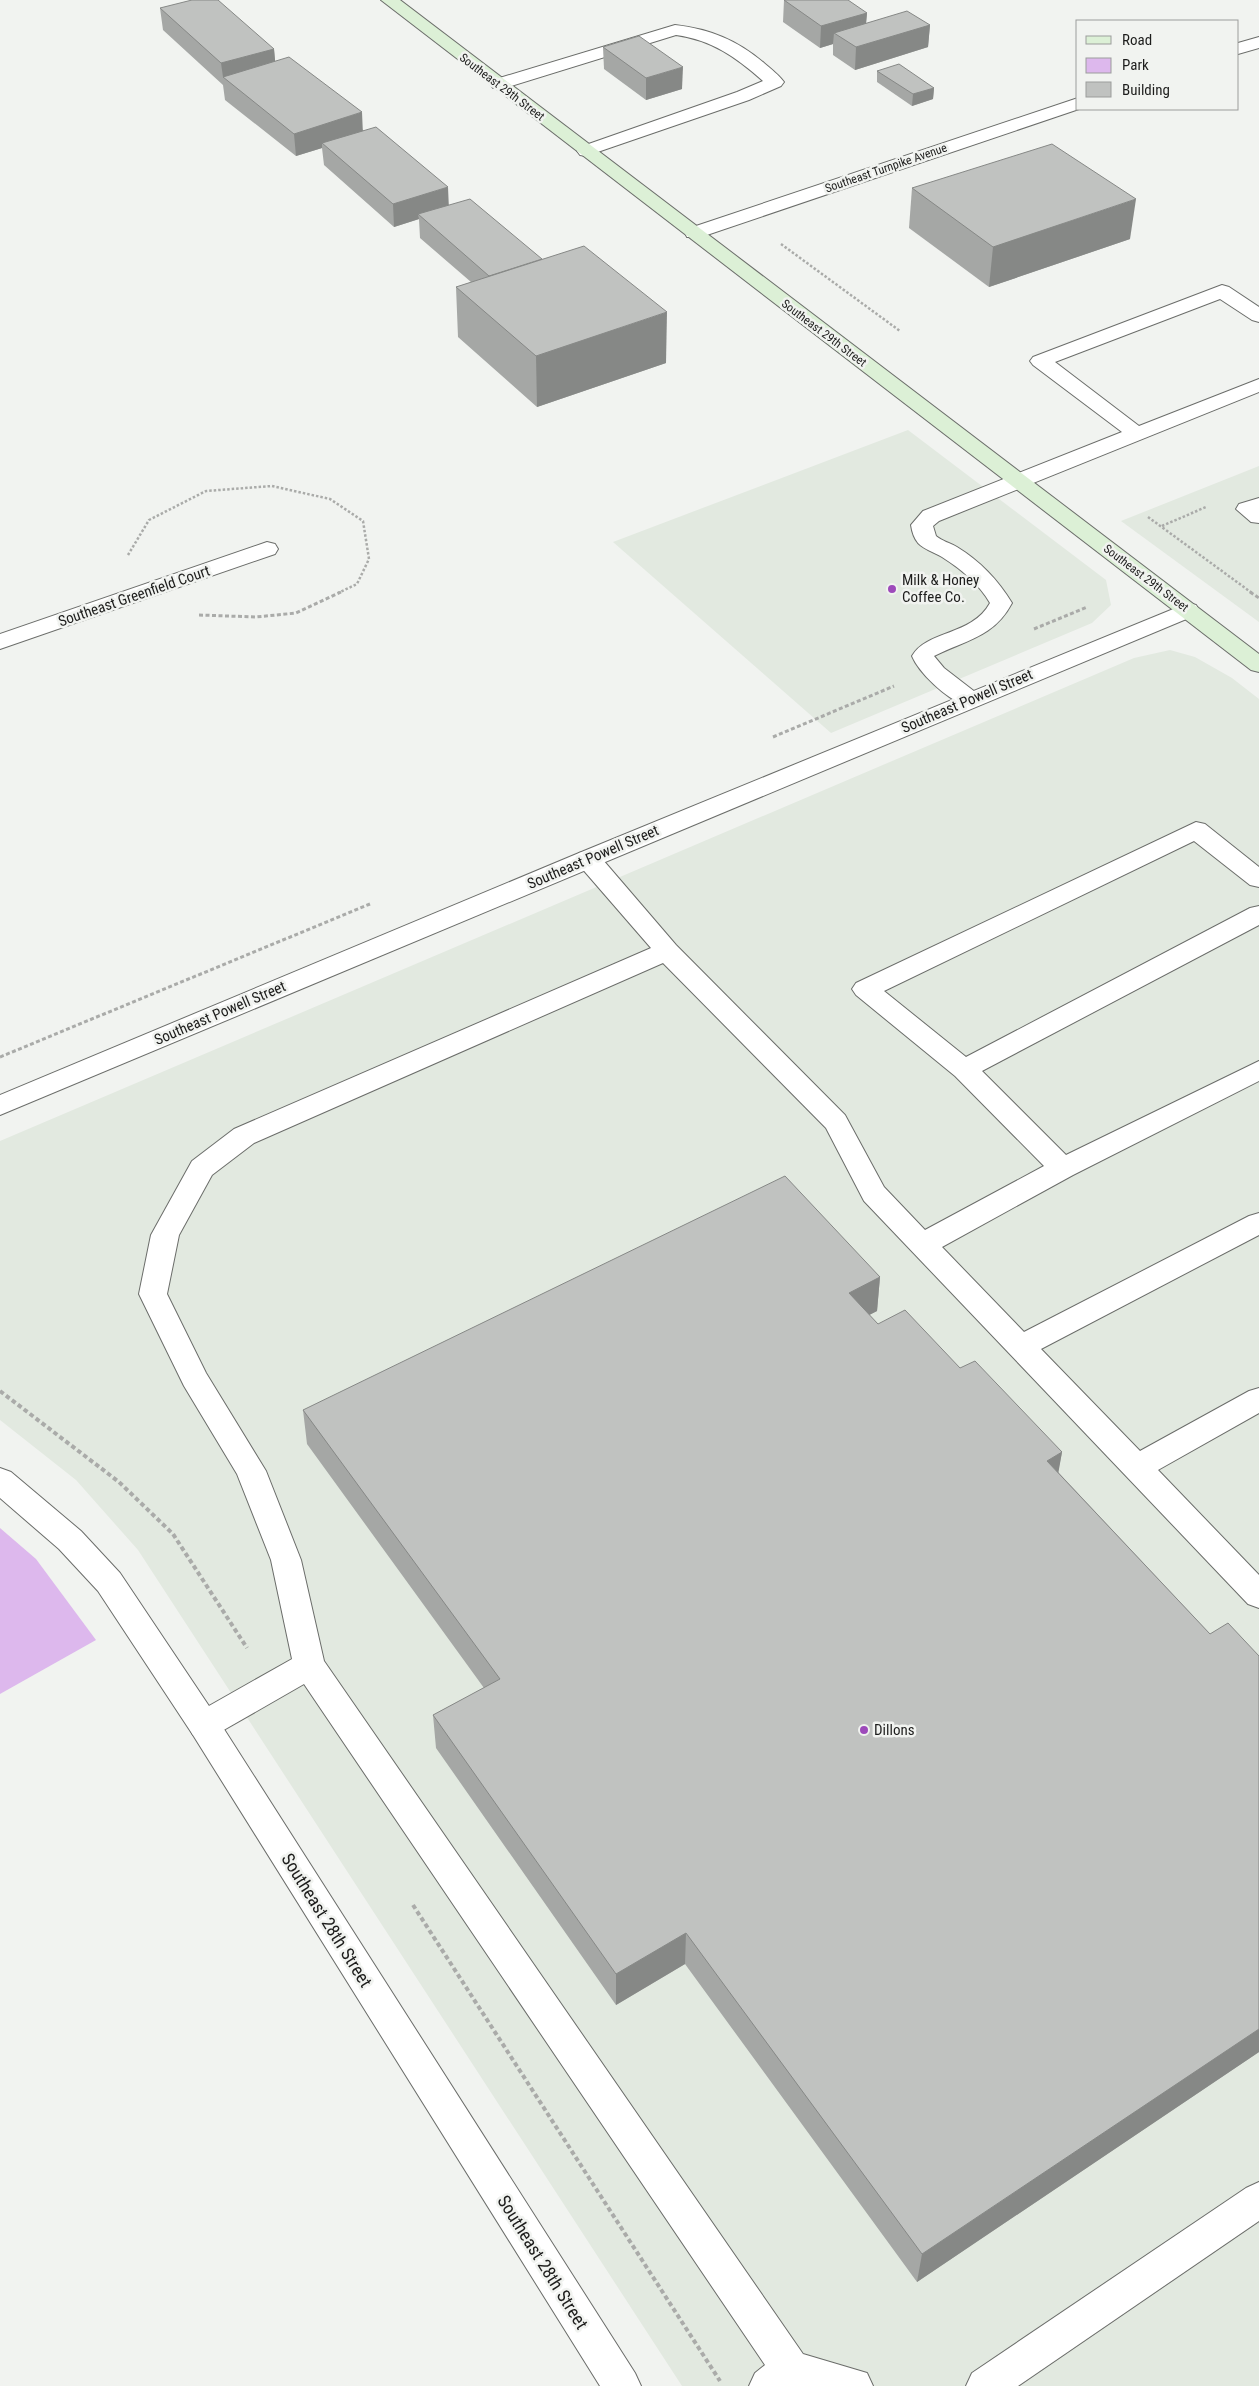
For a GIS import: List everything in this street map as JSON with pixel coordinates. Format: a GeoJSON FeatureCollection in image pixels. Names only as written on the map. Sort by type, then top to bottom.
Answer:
{"type":"FeatureCollection","features":[{"type":"Feature","properties":{"kind":"main road","name":"Southeast 29th Street"},"geometry":{"type":"LineString","coordinates":[[389,0],[1259,666]]}},
{"type":"Feature","properties":{"kind":"street"},"geometry":{"type":"LineString","coordinates":[[498,84],[675,30],[700,32],[737,48],[775,82],[743,96],[586,151]]}},
{"type":"Feature","properties":{"kind":"street"},"geometry":{"type":"LineString","coordinates":[[1239,49],[1259,42]]}},
{"type":"Feature","properties":{"kind":"street","name":"Southeast Turnpike Avenue"},"geometry":{"type":"LineString","coordinates":[[694,233],[1076,104]]}},
{"type":"Feature","properties":{"kind":"street"},"geometry":{"type":"LineString","coordinates":[[1137,434],[1040,362],[1222,290],[1259,316]]}},
{"type":"Feature","properties":{"kind":"street"},"geometry":{"type":"LineString","coordinates":[[971,700],[924,661],[923,656],[926,650],[986,623],[997,613],[1001,603],[994,589],[975,572],[948,551],[929,542],[923,534],[922,525],[931,516],[1259,385]]}},
{"type":"Feature","properties":{"kind":"street"},"geometry":{"type":"LineString","coordinates":[[1259,504],[1247,508],[1259,517]]}},
{"type":"Feature","properties":{"kind":"street","name":"Southeast Greenfield Court"},"geometry":{"type":"LineString","coordinates":[[0,642],[267,549]]}},
{"type":"Feature","properties":{"kind":"street","name":"Southeast Powell Street"},"geometry":{"type":"LineString","coordinates":[[0,1106],[1188,610]]}},
{"type":"Feature","properties":{"kind":"street"},"geometry":{"type":"LineString","coordinates":[[1063,1168],[964,1069],[865,989],[1196,830],[1259,879]]}},
{"type":"Feature","properties":{"kind":"street"},"geometry":{"type":"LineString","coordinates":[[588,859],[667,951],[836,1122],[874,1194],[1137,1467],[1256,1587]]}},
{"type":"Feature","properties":{"kind":"street"},"geometry":{"type":"LineString","coordinates":[[964,1069],[1259,914]]}},
{"type":"Feature","properties":{"kind":"street"},"geometry":{"type":"LineString","coordinates":[[667,951],[244,1136],[202,1168],[164,1235],[153,1294],[194,1378],[250,1471],[286,1560],[309,1665],[780,2378],[854,2386]]}},
{"type":"Feature","properties":{"kind":"street"},"geometry":{"type":"LineString","coordinates":[[923,1244],[1063,1168],[1259,1070]]}},
{"type":"Feature","properties":{"kind":"street"},"geometry":{"type":"LineString","coordinates":[[1021,1346],[1259,1222]]}},
{"type":"Feature","properties":{"kind":"street"},"geometry":{"type":"LineString","coordinates":[[1137,1467],[1259,1399]]}},
{"type":"Feature","properties":{"kind":"street","name":"Southeast 28th Street"},"geometry":{"type":"LineString","coordinates":[[0,1480],[70,1540],[109,1582],[204,1725],[622,2386]]}},
{"type":"Feature","properties":{"kind":"street"},"geometry":{"type":"LineString","coordinates":[[204,1725],[309,1665]]}},
{"type":"Feature","properties":{"kind":"street"},"geometry":{"type":"LineString","coordinates":[[985,2386],[1259,2200]]}},
{"type":"Feature","properties":{"kind":"path"},"geometry":{"type":"LineString","coordinates":[[781,243],[900,331]]}},
{"type":"Feature","properties":{"kind":"path"},"geometry":{"type":"LineString","coordinates":[[1148,517],[1259,598]]}},
{"type":"Feature","properties":{"kind":"path"},"geometry":{"type":"LineString","coordinates":[[0,1391],[119,1482],[172,1534],[272,1687]]}},
{"type":"Feature","properties":{"kind":"path"},"geometry":{"type":"LineString","coordinates":[[412,1903],[723,2386]]}},
{"type":"Feature","properties":{"kind":"shaded area"},"geometry":{"type":"Polygon","coordinates":[[[908,430],[1106,580],[1111,605],[1092,623],[831,733],[613,542],[908,430]]]}},
{"type":"Feature","properties":{"kind":"shaded area"},"geometry":{"type":"Polygon","coordinates":[[[1259,466],[1259,622],[1121,521],[1259,466]]]}},
{"type":"Feature","properties":{"kind":"shaded area"},"geometry":{"type":"Polygon","coordinates":[[[1170,650],[1195,657],[1232,678],[1259,699],[1259,2386],[682,2386],[138,1550],[76,1480],[0,1420],[0,1141],[1134,658],[1170,650]]]}},
{"type":"Feature","properties":{"kind":"green space"},"geometry":{"type":"Polygon","coordinates":[[[0,1528],[36,1559],[96,1640],[0,1694],[0,1528]]]}},
{"type":"Feature","properties":{"kind":"building"},"geometry":{"type":"Polygon","coordinates":[[[192,0],[218,0],[274,49],[221,63],[160,8],[192,0]]]}},
{"type":"Feature","properties":{"kind":"building"},"geometry":{"type":"Polygon","coordinates":[[[784,0],[848,0],[867,13],[821,26],[784,0]]]}},
{"type":"Feature","properties":{"kind":"building"},"geometry":{"type":"Polygon","coordinates":[[[907,11],[930,25],[856,47],[834,33],[907,11]]]}},
{"type":"Feature","properties":{"kind":"building"},"geometry":{"type":"Polygon","coordinates":[[[639,36],[683,67],[646,78],[603,47],[639,36]]]}},
{"type":"Feature","properties":{"kind":"building"},"geometry":{"type":"Polygon","coordinates":[[[289,57],[362,112],[294,134],[223,77],[289,57]]]}},
{"type":"Feature","properties":{"kind":"building"},"geometry":{"type":"Polygon","coordinates":[[[899,64],[934,88],[913,94],[877,71],[899,64]]]}},
{"type":"Feature","properties":{"kind":"building"},"geometry":{"type":"Polygon","coordinates":[[[376,127],[448,187],[393,204],[322,143],[376,127]]]}},
{"type":"Feature","properties":{"kind":"building"},"geometry":{"type":"Polygon","coordinates":[[[1052,144],[1136,199],[993,247],[912,188],[1052,144]]]}},
{"type":"Feature","properties":{"kind":"building"},"geometry":{"type":"Polygon","coordinates":[[[470,199],[542,259],[489,276],[418,214],[470,199]]]}},
{"type":"Feature","properties":{"kind":"building"},"geometry":{"type":"Polygon","coordinates":[[[584,246],[667,312],[536,356],[456,287],[584,246]]]}},
{"type":"Feature","properties":{"kind":"building","name":"Dillons"},"geometry":{"type":"Polygon","coordinates":[[[785,1176],[880,1277],[849,1293],[878,1324],[905,1310],[960,1368],[975,1361],[1062,1452],[1047,1461],[1210,1634],[1228,1623],[1259,1656],[1259,2029],[922,2254],[686,1933],[616,1974],[433,1715],[500,1679],[303,1410],[785,1176]]]}},
{"type":"Feature","properties":{"kind":"place","name":"Milk & Honey Coffee Co."},"geometry":{"type":"Point","coordinates":[892,589]}},
{"type":"Feature","properties":{"kind":"place","name":"Dillons"},"geometry":{"type":"Point","coordinates":[864,1730]}}]}
